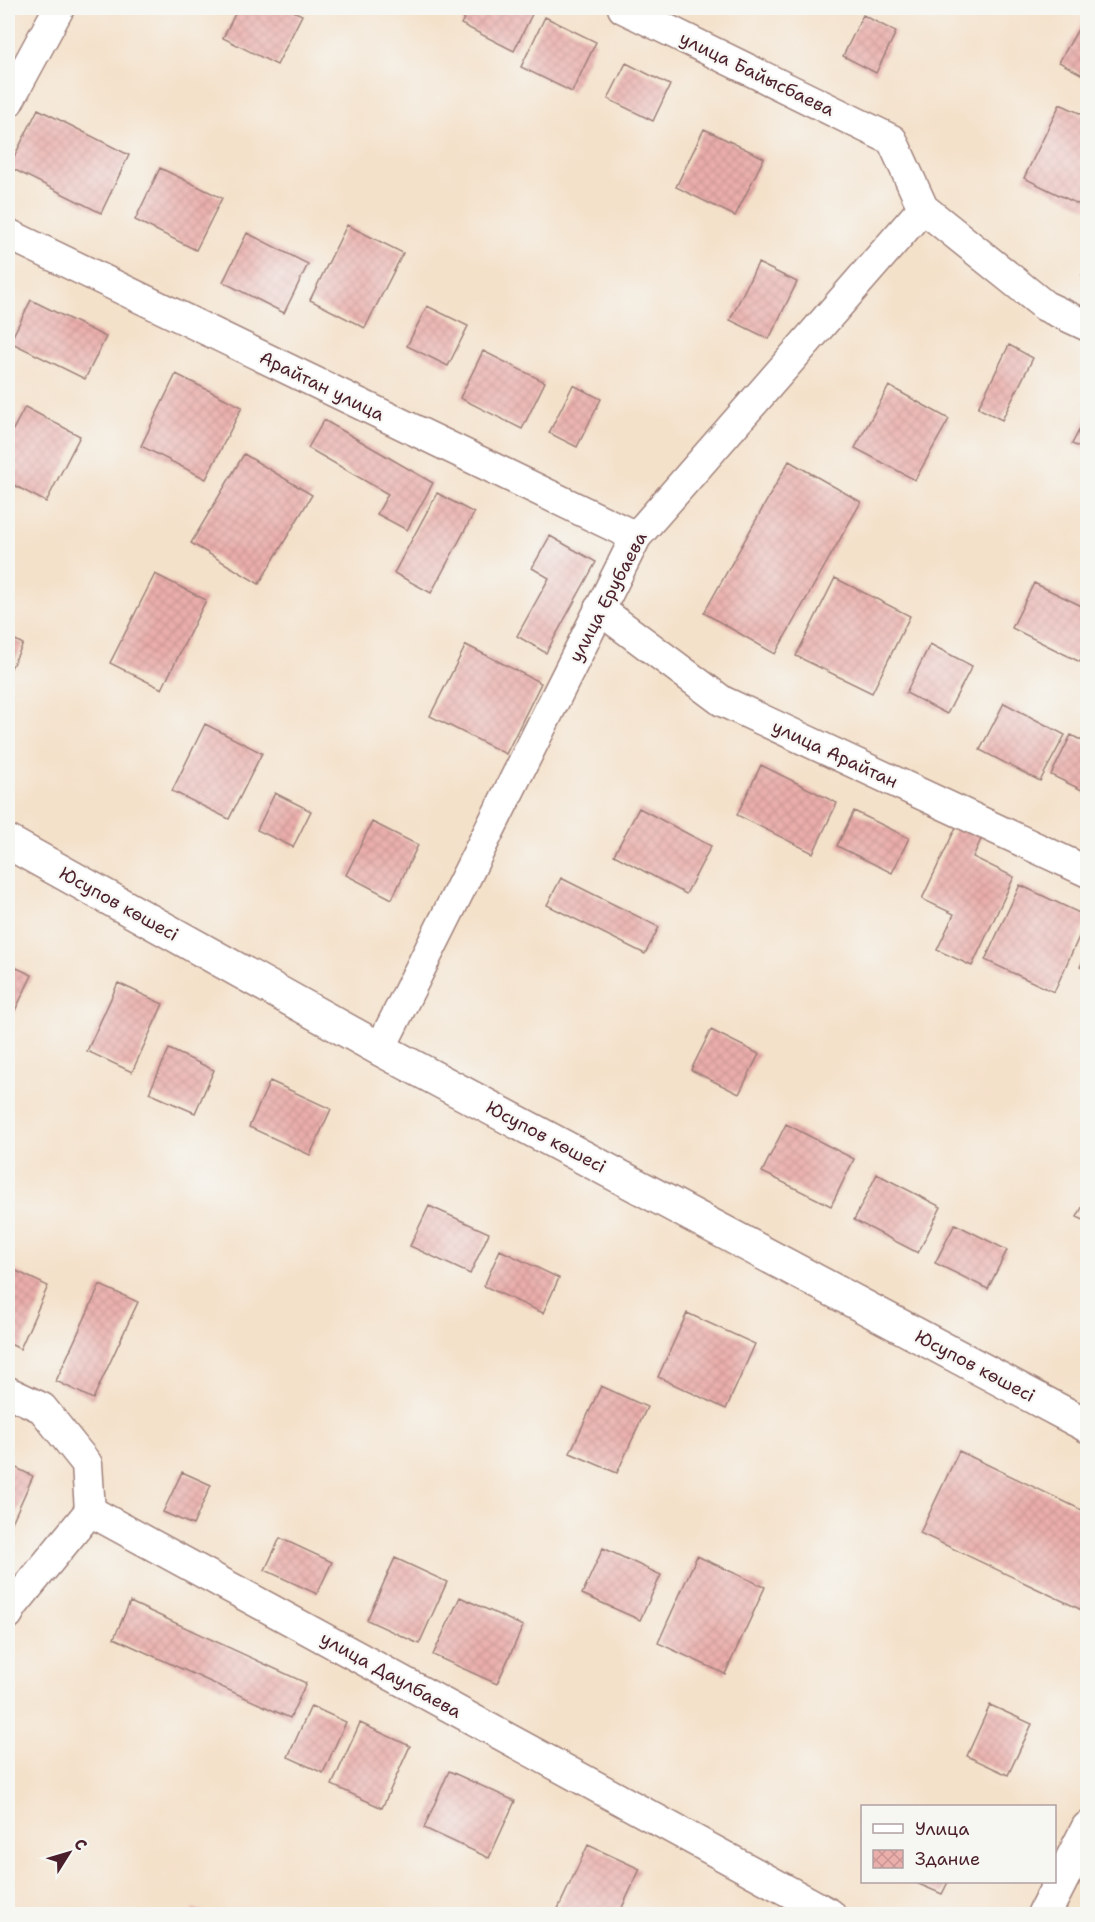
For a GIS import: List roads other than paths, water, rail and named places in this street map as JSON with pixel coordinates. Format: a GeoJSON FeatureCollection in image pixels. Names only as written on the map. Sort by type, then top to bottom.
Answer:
{"type":"FeatureCollection","features":[{"type":"Feature","properties":{"kind":"street"},"geometry":{"type":"LineString","coordinates":[[8,102],[59,8]]}},
{"type":"Feature","properties":{"kind":"street","name":"улица Байысбаева"},"geometry":{"type":"LineString","coordinates":[[623,8],[892,140],[923,208]]}},
{"type":"Feature","properties":{"kind":"street"},"geometry":{"type":"LineString","coordinates":[[923,208],[1045,306],[1088,326]]}},
{"type":"Feature","properties":{"kind":"street","name":"улица Ерубаева"},"geometry":{"type":"LineString","coordinates":[[380,1049],[636,537],[923,208]]}},
{"type":"Feature","properties":{"kind":"street","name":"Арайтан улица"},"geometry":{"type":"LineString","coordinates":[[8,234],[636,537]]}},
{"type":"Feature","properties":{"kind":"street","name":"улица Арайтан"},"geometry":{"type":"LineString","coordinates":[[599,609],[722,701],[1088,872]]}},
{"type":"Feature","properties":{"kind":"street","name":"Юсупов көшесі"},"geometry":{"type":"LineString","coordinates":[[8,842],[380,1049],[1088,1426]]}},
{"type":"Feature","properties":{"kind":"street"},"geometry":{"type":"LineString","coordinates":[[8,1392],[42,1408],[87,1464],[90,1511],[8,1614]]}},
{"type":"Feature","properties":{"kind":"street","name":"улица Даулбаева"},"geometry":{"type":"LineString","coordinates":[[90,1511],[830,1914]]}},
{"type":"Feature","properties":{"kind":"street"},"geometry":{"type":"LineString","coordinates":[[1044,1914],[1088,1828]]}}]}
